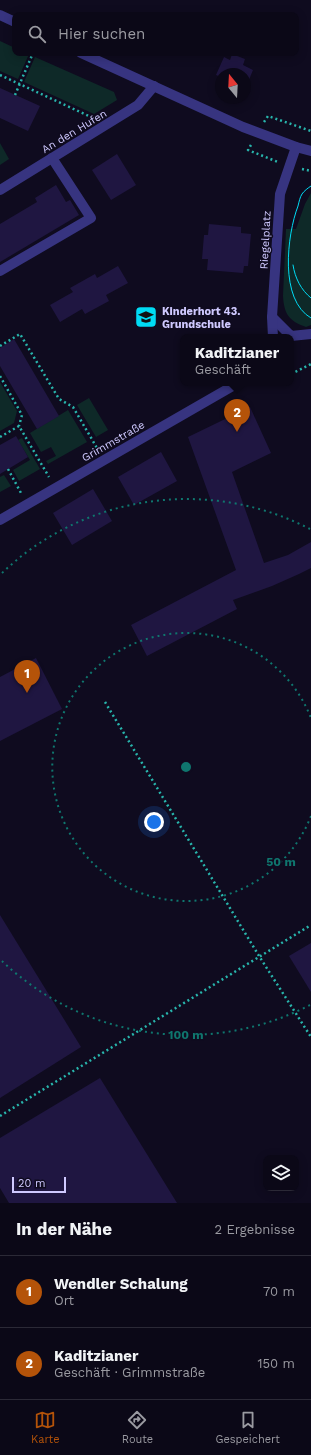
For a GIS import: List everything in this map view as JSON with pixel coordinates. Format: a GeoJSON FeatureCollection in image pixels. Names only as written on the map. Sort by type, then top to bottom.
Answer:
{"type":"FeatureCollection","features":[{"type":"Feature","properties":{"kind":"street"},"geometry":{"type":"LineString","coordinates":[[0,16],[12,21]]}},
{"type":"Feature","properties":{"kind":"street"},"geometry":{"type":"LineString","coordinates":[[88,56],[258,133],[311,151]]}},
{"type":"Feature","properties":{"kind":"street","name":"An den Hufen"},"geometry":{"type":"LineString","coordinates":[[0,190],[108,125],[138,105],[154,86]]}},
{"type":"Feature","properties":{"kind":"street","name":"Riegelplatz"},"geometry":{"type":"LineString","coordinates":[[273,334],[272,318],[280,194],[296,147]]}},
{"type":"Feature","properties":{"kind":"street"},"geometry":{"type":"LineString","coordinates":[[0,271],[91,218],[52,158]]}},
{"type":"Feature","properties":{"kind":"street"},"geometry":{"type":"LineString","coordinates":[[272,318],[289,334]]}},
{"type":"Feature","properties":{"kind":"street"},"geometry":{"type":"LineString","coordinates":[[294,336],[311,334]]}},
{"type":"Feature","properties":{"kind":"street","name":"Grimmstraße"},"geometry":{"type":"LineString","coordinates":[[0,520],[233,386]]}},
{"type":"Feature","properties":{"kind":"path"},"geometry":{"type":"LineString","coordinates":[[15,95],[32,56]]}},
{"type":"Feature","properties":{"kind":"path"},"geometry":{"type":"LineString","coordinates":[[0,75],[108,125]]}},
{"type":"Feature","properties":{"kind":"path"},"geometry":{"type":"LineString","coordinates":[[289,166],[248,150],[268,116],[311,131]]}},
{"type":"Feature","properties":{"kind":"path"},"geometry":{"type":"LineString","coordinates":[[0,346],[20,334],[59,400],[74,407],[104,460]]}},
{"type":"Feature","properties":{"kind":"path"},"geometry":{"type":"LineString","coordinates":[[294,372],[311,364]]}},
{"type":"Feature","properties":{"kind":"path"},"geometry":{"type":"LineString","coordinates":[[0,376],[22,415],[19,426],[0,437]]}},
{"type":"Feature","properties":{"kind":"path"},"geometry":{"type":"LineString","coordinates":[[19,426],[55,488]]}},
{"type":"Feature","properties":{"kind":"path"},"geometry":{"type":"LineString","coordinates":[[8,469],[28,504]]}},
{"type":"Feature","properties":{"kind":"path"},"geometry":{"type":"LineString","coordinates":[[105,702],[259,956],[311,1037]]}},
{"type":"Feature","properties":{"kind":"path"},"geometry":{"type":"LineString","coordinates":[[0,1116],[311,925]]}},
{"type":"Feature","properties":{"kind":"green space"},"geometry":{"type":"Polygon","coordinates":[[[0,41],[12,47],[12,56],[28,56],[18,79],[0,71],[0,41]]]}},
{"type":"Feature","properties":{"kind":"green space"},"geometry":{"type":"Polygon","coordinates":[[[35,57],[114,92],[117,100],[94,114],[24,82],[35,57]]]}},
{"type":"Feature","properties":{"kind":"green space"},"geometry":{"type":"Polygon","coordinates":[[[0,143],[9,159],[0,165],[0,143]]]}},
{"type":"Feature","properties":{"kind":"green space"},"geometry":{"type":"Polygon","coordinates":[[[311,193],[311,325],[306,327],[295,322],[288,316],[283,296],[286,229],[296,229],[305,204],[311,193]]]}},
{"type":"Feature","properties":{"kind":"green space"},"geometry":{"type":"Polygon","coordinates":[[[0,382],[17,411],[14,423],[0,431],[0,382]]]}},
{"type":"Feature","properties":{"kind":"green space"},"geometry":{"type":"Polygon","coordinates":[[[89,398],[108,430],[96,437],[77,405],[89,398]]]}},
{"type":"Feature","properties":{"kind":"green space"},"geometry":{"type":"Polygon","coordinates":[[[68,410],[87,442],[48,464],[46,461],[56,456],[51,447],[41,452],[30,433],[68,410]]]}},
{"type":"Feature","properties":{"kind":"green space"},"geometry":{"type":"Polygon","coordinates":[[[22,438],[40,469],[19,481],[13,470],[30,460],[18,440],[22,438]]]}},
{"type":"Feature","properties":{"kind":"green space"},"geometry":{"type":"Polygon","coordinates":[[[4,475],[11,486],[0,492],[0,477],[4,475]]]}},
{"type":"Feature","properties":{"kind":"building"},"geometry":{"type":"Polygon","coordinates":[[[231,56],[237,56],[245,59],[243,65],[249,68],[219,68],[224,57],[230,60],[231,56]]]}},
{"type":"Feature","properties":{"kind":"building"},"geometry":{"type":"Polygon","coordinates":[[[0,88],[40,106],[28,131],[0,118],[0,88]]]}},
{"type":"Feature","properties":{"kind":"building"},"geometry":{"type":"Polygon","coordinates":[[[117,154],[136,185],[111,200],[92,170],[117,154]]]}},
{"type":"Feature","properties":{"kind":"building"},"geometry":{"type":"Polygon","coordinates":[[[56,185],[66,202],[70,200],[79,215],[0,262],[0,224],[37,202],[35,198],[56,185]]]}},
{"type":"Feature","properties":{"kind":"building"},"geometry":{"type":"Polygon","coordinates":[[[209,224],[241,227],[241,233],[251,234],[248,266],[244,266],[243,273],[207,270],[208,259],[202,259],[204,235],[208,235],[209,224]]]}},
{"type":"Feature","properties":{"kind":"building"},"geometry":{"type":"Polygon","coordinates":[[[118,266],[128,283],[106,295],[109,301],[85,314],[82,309],[60,322],[50,305],[73,292],[70,288],[95,274],[97,278],[118,266]]]}},
{"type":"Feature","properties":{"kind":"building"},"geometry":{"type":"Polygon","coordinates":[[[14,339],[59,416],[37,429],[0,366],[0,348],[14,339]]]}},
{"type":"Feature","properties":{"kind":"building"},"geometry":{"type":"Polygon","coordinates":[[[250,407],[271,453],[232,472],[264,563],[288,555],[311,542],[311,568],[272,586],[233,600],[237,609],[147,656],[131,625],[236,570],[188,437],[250,407]]]}},
{"type":"Feature","properties":{"kind":"building"},"geometry":{"type":"Polygon","coordinates":[[[16,436],[28,457],[0,474],[0,445],[16,436]]]}},
{"type":"Feature","properties":{"kind":"building"},"geometry":{"type":"Polygon","coordinates":[[[161,452],[177,481],[134,505],[118,477],[161,452]]]}},
{"type":"Feature","properties":{"kind":"building"},"geometry":{"type":"Polygon","coordinates":[[[93,489],[112,521],[72,545],[53,513],[93,489]]]}},
{"type":"Feature","properties":{"kind":"building"},"geometry":{"type":"Polygon","coordinates":[[[36,658],[62,709],[0,741],[0,677],[36,658]]]}},
{"type":"Feature","properties":{"kind":"building"},"geometry":{"type":"Polygon","coordinates":[[[0,915],[81,1047],[0,1098],[0,915]]]}},
{"type":"Feature","properties":{"kind":"building"},"geometry":{"type":"Polygon","coordinates":[[[311,943],[311,992],[289,956],[311,943]]]}},
{"type":"Feature","properties":{"kind":"building"},"geometry":{"type":"Polygon","coordinates":[[[100,1078],[177,1203],[9,1203],[0,1188],[0,1138],[100,1078]]]}},
{"type":"Feature","properties":{"kind":"tram line"},"geometry":{"type":"LineString","coordinates":[[311,186],[301,195],[294,218],[288,266],[294,297],[301,309],[311,318]]}},
{"type":"Feature","properties":{"kind":"tram line"},"geometry":{"type":"LineString","coordinates":[[293,265],[295,275],[299,283],[311,298]]}},
{"type":"Feature","properties":{"kind":"place","name":"Kinderhort 43. Grundschule"},"geometry":{"type":"Point","coordinates":[146,317]}},
{"type":"Feature","properties":{"kind":"place","name":"Kaditzianer"},"geometry":{"type":"Point","coordinates":[237,432]}},
{"type":"Feature","properties":{"kind":"place","name":"Wendler Schalung"},"geometry":{"type":"Point","coordinates":[27,693]}}]}
